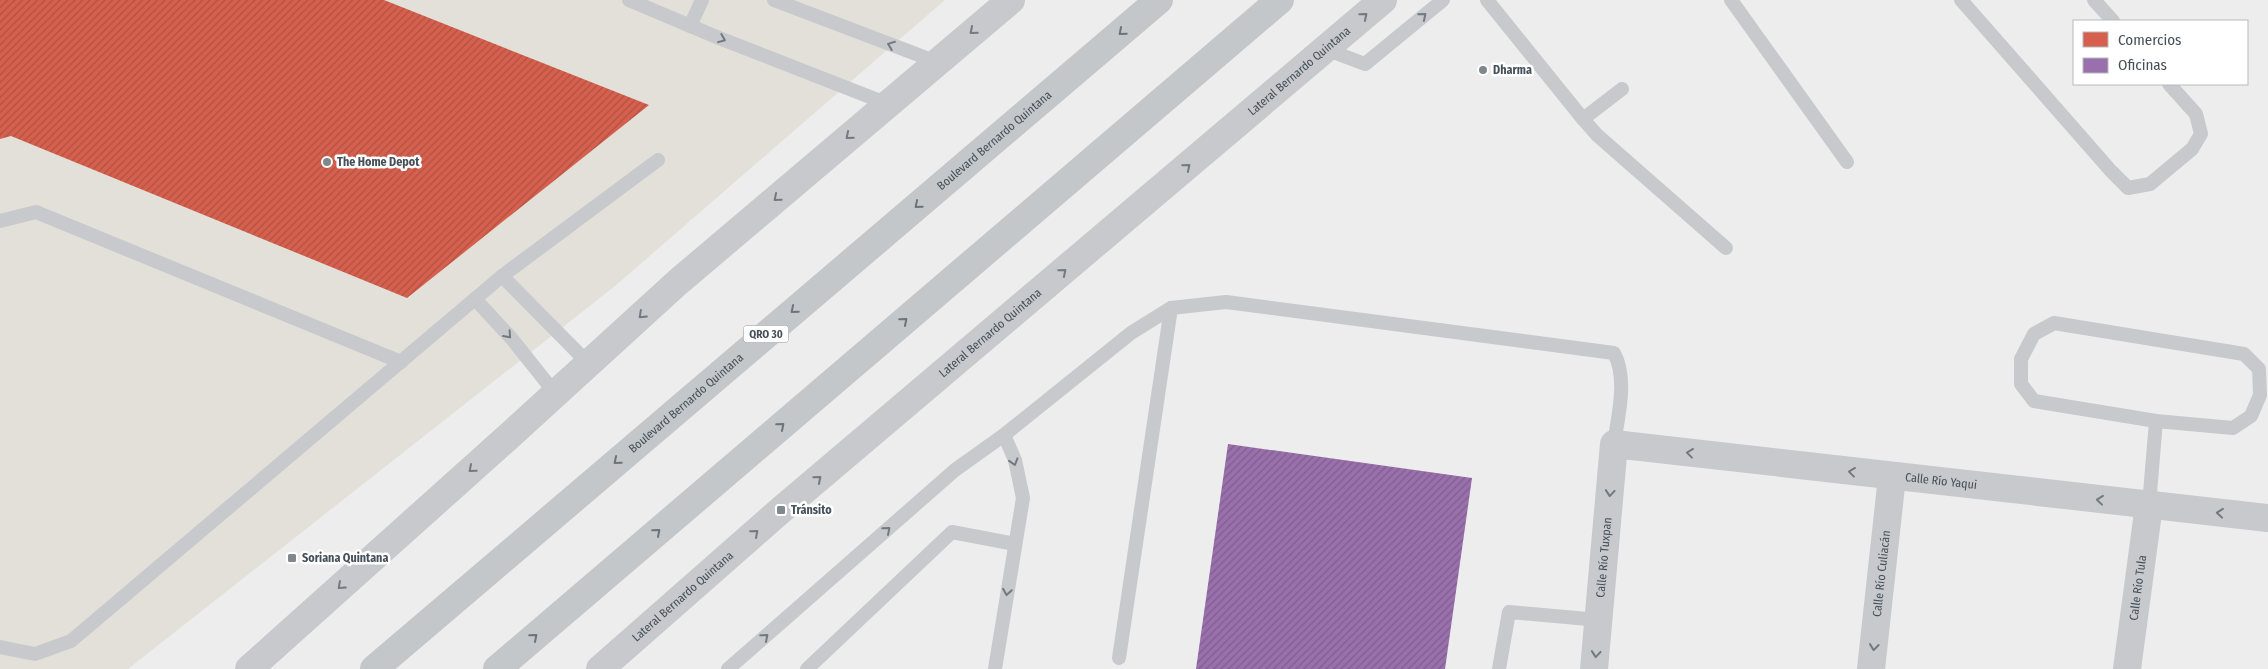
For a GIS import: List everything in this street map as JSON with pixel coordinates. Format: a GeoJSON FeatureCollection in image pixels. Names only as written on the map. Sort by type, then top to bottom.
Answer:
{"type":"FeatureCollection","features":[{"type":"Feature","properties":{"kind":"main road","name":"Boulevard Bernardo Quintana"},"geometry":{"type":"LineString","coordinates":[[374,669],[1159,0]]}},
{"type":"Feature","properties":{"kind":"main road"},"geometry":{"type":"LineString","coordinates":[[497,669],[1280,0]]}},
{"type":"Feature","properties":{"kind":"street"},"geometry":{"type":"LineString","coordinates":[[249,669],[678,282],[1011,0]]}},
{"type":"Feature","properties":{"kind":"street","name":"Lateral Bernardo Quintana"},"geometry":{"type":"LineString","coordinates":[[600,669],[781,510],[1383,0]]}},
{"type":"Feature","properties":{"kind":"street","name":"Calle Río Yaqui"},"geometry":{"type":"LineString","coordinates":[[1614,444],[1892,477],[2268,518]]}},
{"type":"Feature","properties":{"kind":"street","name":"Calle Río Tuxpan"},"geometry":{"type":"LineString","coordinates":[[1594,669],[1614,444]]}},
{"type":"Feature","properties":{"kind":"street","name":"Calle Río Culiacán"},"geometry":{"type":"LineString","coordinates":[[1871,669],[1892,477]]}},
{"type":"Feature","properties":{"kind":"street","name":"Calle Río Tula"},"geometry":{"type":"LineString","coordinates":[[2126,669],[2149,505]]}},
{"type":"Feature","properties":{"kind":"lane"},"geometry":{"type":"LineString","coordinates":[[629,0],[888,104]]}},
{"type":"Feature","properties":{"kind":"lane"},"geometry":{"type":"LineString","coordinates":[[690,26],[702,0]]}},
{"type":"Feature","properties":{"kind":"lane"},"geometry":{"type":"LineString","coordinates":[[774,0],[937,62]]}},
{"type":"Feature","properties":{"kind":"lane"},"geometry":{"type":"LineString","coordinates":[[1325,49],[1365,64],[1442,0]]}},
{"type":"Feature","properties":{"kind":"lane"},"geometry":{"type":"LineString","coordinates":[[1486,0],[1597,135],[1726,248]]}},
{"type":"Feature","properties":{"kind":"lane"},"geometry":{"type":"LineString","coordinates":[[1731,0],[1846,162]]}},
{"type":"Feature","properties":{"kind":"lane"},"geometry":{"type":"LineString","coordinates":[[1961,0],[2128,188],[2150,184],[2192,149],[2201,134],[2196,114],[2170,85]]}},
{"type":"Feature","properties":{"kind":"lane"},"geometry":{"type":"LineString","coordinates":[[2094,0],[2112,20]]}},
{"type":"Feature","properties":{"kind":"lane"},"geometry":{"type":"LineString","coordinates":[[1583,119],[1622,88]]}},
{"type":"Feature","properties":{"kind":"lane"},"geometry":{"type":"LineString","coordinates":[[0,647],[35,654],[71,641],[502,276],[658,160]]}},
{"type":"Feature","properties":{"kind":"lane"},"geometry":{"type":"LineString","coordinates":[[0,221],[36,212],[401,362]]}},
{"type":"Feature","properties":{"kind":"lane"},"geometry":{"type":"LineString","coordinates":[[502,276],[589,364]]}},
{"type":"Feature","properties":{"kind":"lane"},"geometry":{"type":"LineString","coordinates":[[475,299],[512,339],[555,393]]}},
{"type":"Feature","properties":{"kind":"lane"},"geometry":{"type":"LineString","coordinates":[[728,669],[955,470],[1004,434],[1131,333],[1171,308],[1226,302],[1614,353],[1620,364],[1620,400],[1614,444]]}},
{"type":"Feature","properties":{"kind":"lane"},"geometry":{"type":"LineString","coordinates":[[1119,658],[1171,308]]}},
{"type":"Feature","properties":{"kind":"lane"},"geometry":{"type":"LineString","coordinates":[[2054,323],[2244,354],[2258,369],[2260,395],[2251,416],[2233,428],[2156,421],[2034,401],[2021,384],[2021,359],[2034,334],[2054,323]]}},
{"type":"Feature","properties":{"kind":"lane"},"geometry":{"type":"LineString","coordinates":[[2149,505],[2156,421]]}},
{"type":"Feature","properties":{"kind":"lane"},"geometry":{"type":"LineString","coordinates":[[995,669],[1023,498],[1015,460],[1004,434]]}},
{"type":"Feature","properties":{"kind":"lane"},"geometry":{"type":"LineString","coordinates":[[807,669],[952,532],[1015,544]]}},
{"type":"Feature","properties":{"kind":"lane"},"geometry":{"type":"LineString","coordinates":[[1499,669],[1509,612],[1599,620]]}},
{"type":"Feature","properties":{"kind":"shaded area"},"geometry":{"type":"Polygon","coordinates":[[[0,0],[945,0],[615,286],[128,669],[0,669],[0,0]]]}},
{"type":"Feature","properties":{"kind":"building: Comercios","name":"The Home Depot"},"geometry":{"type":"Polygon","coordinates":[[[0,0],[384,0],[649,105],[407,298],[11,136],[0,139],[0,0]]]}},
{"type":"Feature","properties":{"kind":"building: Oficinas"},"geometry":{"type":"Polygon","coordinates":[[[1228,444],[1472,478],[1445,669],[1196,669],[1228,444]]]}},
{"type":"Feature","properties":{"kind":"place","name":"Dharma"},"geometry":{"type":"Point","coordinates":[1483,70]}},
{"type":"Feature","properties":{"kind":"place","name":"The Home Depot"},"geometry":{"type":"Point","coordinates":[327,162]}},
{"type":"Feature","properties":{"kind":"place","name":"Tránsito"},"geometry":{"type":"Point","coordinates":[781,510]}},
{"type":"Feature","properties":{"kind":"place","name":"Soriana Quintana"},"geometry":{"type":"Point","coordinates":[292,558]}}]}
